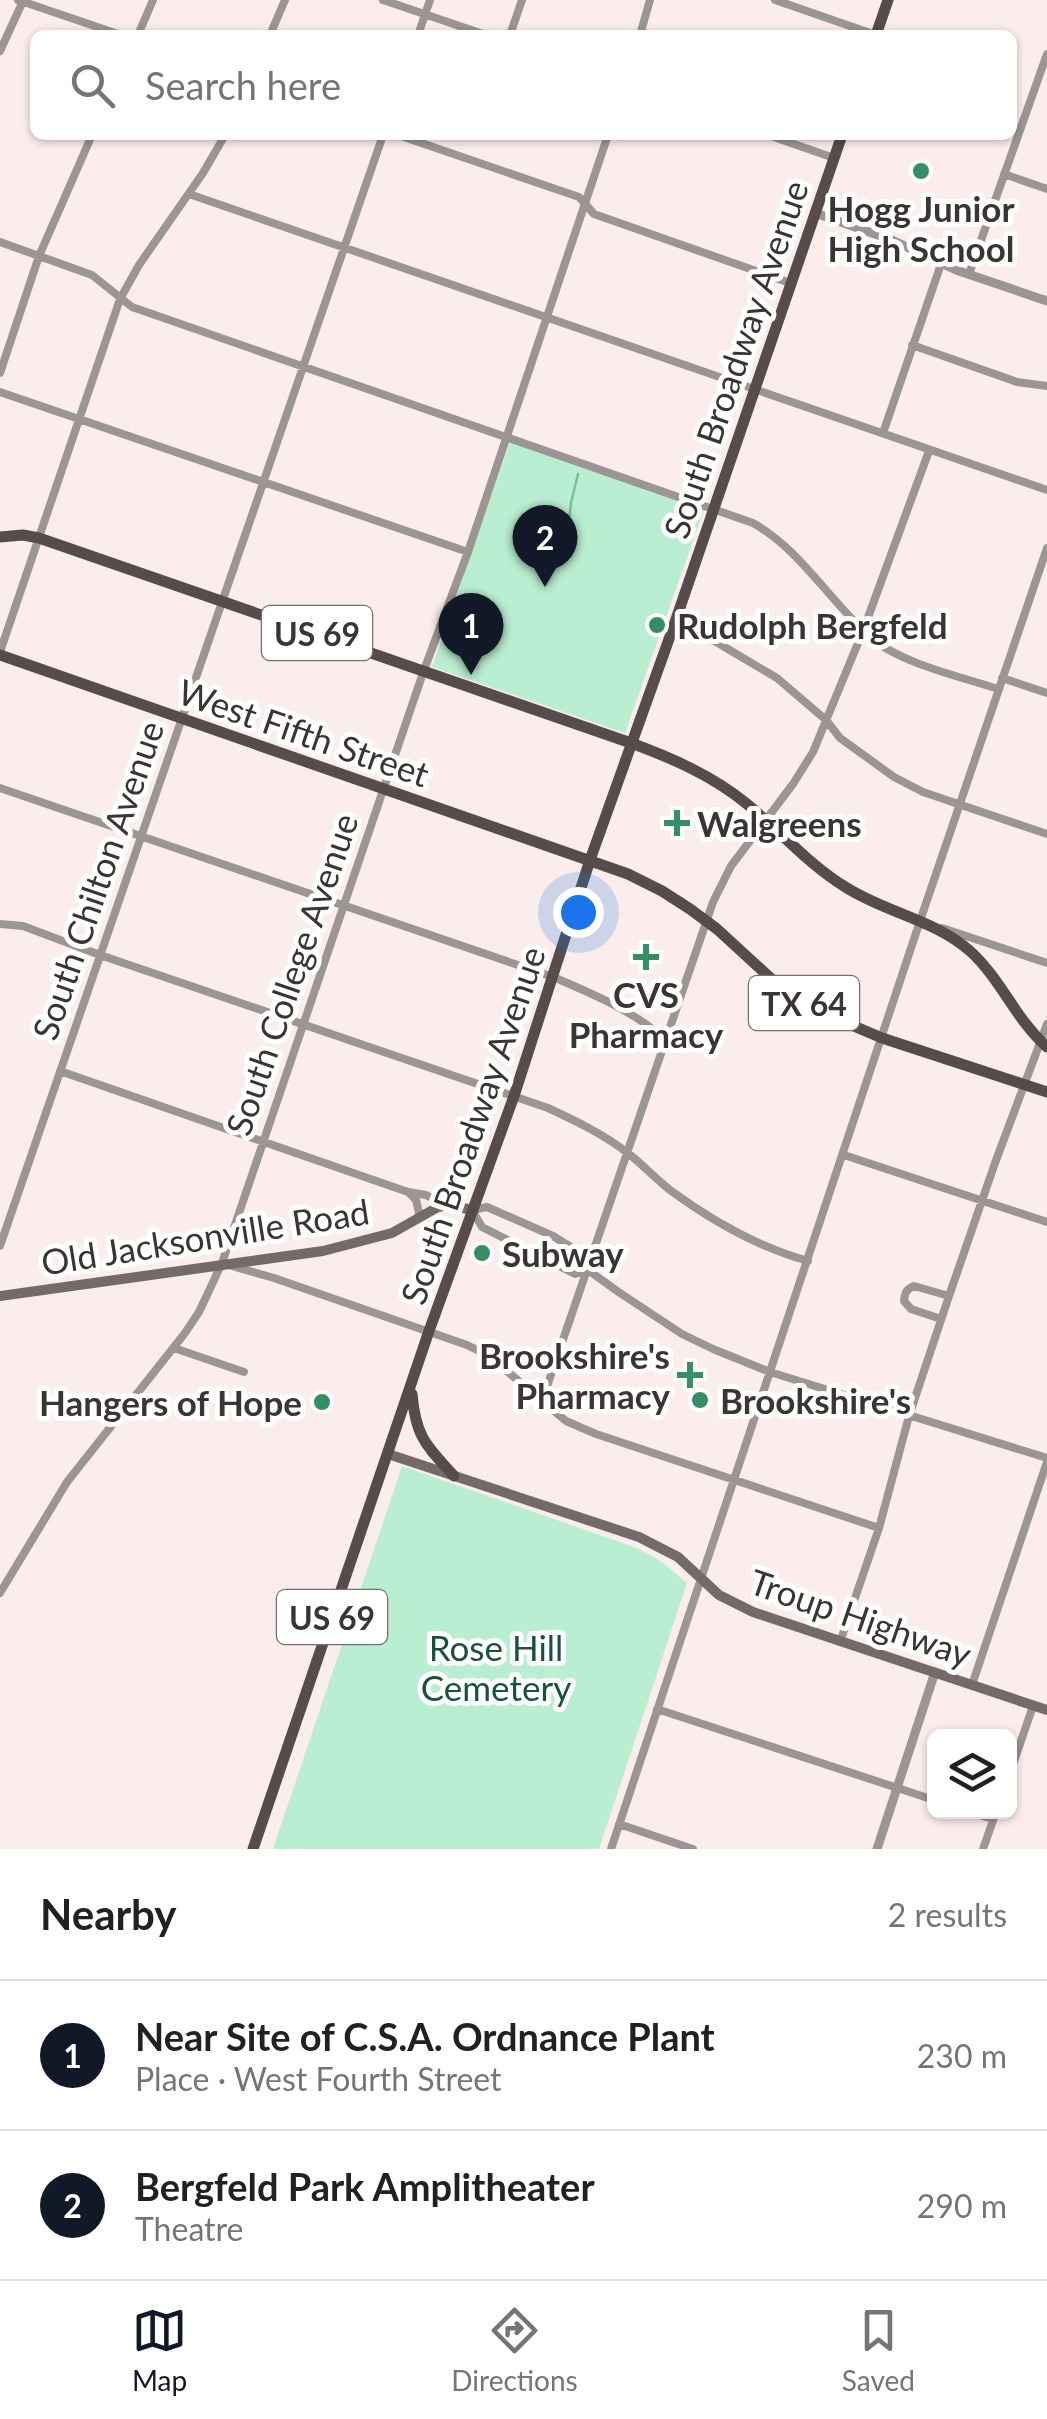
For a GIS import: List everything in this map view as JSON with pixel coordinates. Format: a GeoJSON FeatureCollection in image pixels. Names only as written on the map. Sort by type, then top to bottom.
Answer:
{"type":"FeatureCollection","features":[{"type":"Feature","properties":{"kind":"main road"},"geometry":{"type":"LineString","coordinates":[[878,30],[888,0]]}},
{"type":"Feature","properties":{"kind":"main road","name":"South Broadway Avenue"},"geometry":{"type":"LineString","coordinates":[[252,1849],[840,140]]}},
{"type":"Feature","properties":{"kind":"main road","name":"US 69"},"geometry":{"type":"LineString","coordinates":[[0,537],[40,538],[631,743]]}},
{"type":"Feature","properties":{"kind":"main road","name":"West Fifth Street"},"geometry":{"type":"LineString","coordinates":[[0,654],[590,860]]}},
{"type":"Feature","properties":{"kind":"main road"},"geometry":{"type":"LineString","coordinates":[[631,743],[707,776],[738,797],[798,852],[838,882],[962,944],[978,958],[1044,1044]]}},
{"type":"Feature","properties":{"kind":"main road","name":"TX 64"},"geometry":{"type":"LineString","coordinates":[[590,860],[647,882],[706,921],[799,1000],[830,1017],[1047,1092]]}},
{"type":"Feature","properties":{"kind":"main road"},"geometry":{"type":"LineString","coordinates":[[446,1205],[472,1210]]}},
{"type":"Feature","properties":{"kind":"main road","name":"Old Jacksonville Road"},"geometry":{"type":"LineString","coordinates":[[0,1296],[323,1251],[392,1233],[446,1205]]}},
{"type":"Feature","properties":{"kind":"main road"},"geometry":{"type":"LineString","coordinates":[[411,1385],[417,1428],[454,1476]]}},
{"type":"Feature","properties":{"kind":"main road","name":"Troup Highway"},"geometry":{"type":"LineString","coordinates":[[388,1454],[639,1537],[678,1557],[718,1595],[734,1604],[1047,1710]]}},
{"type":"Feature","properties":{"kind":"street"},"geometry":{"type":"LineString","coordinates":[[140,30],[153,0]]}},
{"type":"Feature","properties":{"kind":"street"},"geometry":{"type":"LineString","coordinates":[[272,30],[285,0]]}},
{"type":"Feature","properties":{"kind":"street"},"geometry":{"type":"LineString","coordinates":[[383,0],[472,30]]}},
{"type":"Feature","properties":{"kind":"street"},"geometry":{"type":"LineString","coordinates":[[420,30],[430,0]]}},
{"type":"Feature","properties":{"kind":"street"},"geometry":{"type":"LineString","coordinates":[[512,30],[522,0]]}},
{"type":"Feature","properties":{"kind":"street"},"geometry":{"type":"LineString","coordinates":[[641,30],[650,0]]}},
{"type":"Feature","properties":{"kind":"street"},"geometry":{"type":"LineString","coordinates":[[775,0],[862,30]]}},
{"type":"Feature","properties":{"kind":"street"},"geometry":{"type":"LineString","coordinates":[[0,51],[20,1],[105,30]]}},
{"type":"Feature","properties":{"kind":"street"},"geometry":{"type":"LineString","coordinates":[[968,274],[1043,81],[1047,54]]}},
{"type":"Feature","properties":{"kind":"street"},"geometry":{"type":"LineString","coordinates":[[0,373],[40,256],[90,140]]}},
{"type":"Feature","properties":{"kind":"street"},"geometry":{"type":"LineString","coordinates":[[0,654],[120,299],[138,265],[223,140]]}},
{"type":"Feature","properties":{"kind":"street","name":"South Chilton Avenue"},"geometry":{"type":"LineString","coordinates":[[0,1246],[381,140]]}},
{"type":"Feature","properties":{"kind":"street"},"geometry":{"type":"LineString","coordinates":[[413,140],[578,197],[594,214],[790,282]]}},
{"type":"Feature","properties":{"kind":"street","name":"South College Avenue"},"geometry":{"type":"LineString","coordinates":[[0,1593],[67,1482],[199,1312],[222,1264],[606,140]]}},
{"type":"Feature","properties":{"kind":"street"},"geometry":{"type":"LineString","coordinates":[[782,140],[834,158]]}},
{"type":"Feature","properties":{"kind":"street"},"geometry":{"type":"LineString","coordinates":[[1004,174],[1047,189]]}},
{"type":"Feature","properties":{"kind":"street"},"geometry":{"type":"LineString","coordinates":[[189,194],[1047,490]]}},
{"type":"Feature","properties":{"kind":"street"},"geometry":{"type":"LineString","coordinates":[[815,213],[1047,301]]}},
{"type":"Feature","properties":{"kind":"street"},"geometry":{"type":"LineString","coordinates":[[0,242],[92,275],[132,307],[753,523],[785,544],[878,642],[910,659],[998,690]]}},
{"type":"Feature","properties":{"kind":"street"},"geometry":{"type":"LineString","coordinates":[[882,434],[941,264]]}},
{"type":"Feature","properties":{"kind":"street"},"geometry":{"type":"LineString","coordinates":[[912,346],[1017,382],[1047,386]]}},
{"type":"Feature","properties":{"kind":"street"},"geometry":{"type":"LineString","coordinates":[[0,392],[468,552]]}},
{"type":"Feature","properties":{"kind":"street"},"geometry":{"type":"LineString","coordinates":[[542,1401],[706,921],[731,866],[813,752],[929,451]]}},
{"type":"Feature","properties":{"kind":"street"},"geometry":{"type":"LineString","coordinates":[[611,1849],[1047,548]]}},
{"type":"Feature","properties":{"kind":"street"},"geometry":{"type":"LineString","coordinates":[[674,624],[706,636],[749,660],[796,693],[840,738],[922,792],[1047,834]]}},
{"type":"Feature","properties":{"kind":"street"},"geometry":{"type":"LineString","coordinates":[[1002,678],[1047,694]]}},
{"type":"Feature","properties":{"kind":"street"},"geometry":{"type":"LineString","coordinates":[[0,788],[590,992],[635,1016],[667,1041]]}},
{"type":"Feature","properties":{"kind":"street"},"geometry":{"type":"LineString","coordinates":[[924,923],[1047,963]]}},
{"type":"Feature","properties":{"kind":"street"},"geometry":{"type":"LineString","coordinates":[[0,924],[23,926],[580,1122],[627,1152],[667,1188],[706,1215],[762,1245],[808,1262]]}},
{"type":"Feature","properties":{"kind":"street"},"geometry":{"type":"LineString","coordinates":[[840,1642],[941,1319],[1024,1086],[1044,1044],[1047,1024]]}},
{"type":"Feature","properties":{"kind":"street"},"geometry":{"type":"LineString","coordinates":[[60,1072],[446,1205]]}},
{"type":"Feature","properties":{"kind":"street"},"geometry":{"type":"LineString","coordinates":[[844,1155],[1047,1222]]}},
{"type":"Feature","properties":{"kind":"street"},"geometry":{"type":"LineString","coordinates":[[408,1192],[416,1200],[420,1218]]}},
{"type":"Feature","properties":{"kind":"street"},"geometry":{"type":"LineString","coordinates":[[588,1270],[574,1274],[482,1227],[472,1210],[488,1207],[553,1236],[582,1254],[588,1270],[682,1334],[770,1372],[1047,1460],[972,1684]]}},
{"type":"Feature","properties":{"kind":"street"},"geometry":{"type":"LineString","coordinates":[[262,1258],[264,1270],[274,1278]]}},
{"type":"Feature","properties":{"kind":"street"},"geometry":{"type":"LineString","coordinates":[[222,1264],[274,1278],[467,1345],[488,1356],[566,1421],[596,1434],[878,1528]]}},
{"type":"Feature","properties":{"kind":"street"},"geometry":{"type":"LineString","coordinates":[[941,1319],[912,1309],[904,1301],[905,1293],[914,1286],[949,1296]]}},
{"type":"Feature","properties":{"kind":"street"},"geometry":{"type":"LineString","coordinates":[[174,1348],[244,1372]]}},
{"type":"Feature","properties":{"kind":"street"},"geometry":{"type":"LineString","coordinates":[[877,1849],[935,1672]]}},
{"type":"Feature","properties":{"kind":"street"},"geometry":{"type":"LineString","coordinates":[[1017,1753],[1033,1706]]}},
{"type":"Feature","properties":{"kind":"street"},"geometry":{"type":"LineString","coordinates":[[657,1709],[927,1798]]}},
{"type":"Feature","properties":{"kind":"street"},"geometry":{"type":"LineString","coordinates":[[983,1849],[994,1819]]}},
{"type":"Feature","properties":{"kind":"street"},"geometry":{"type":"LineString","coordinates":[[619,1824],[694,1849]]}},
{"type":"Feature","properties":{"kind":"green space"},"geometry":{"type":"Polygon","coordinates":[[[510,442],[704,510],[625,733],[432,667],[510,442]]]}},
{"type":"Feature","properties":{"kind":"green space","name":"Rose Hill Cemetery"},"geometry":{"type":"Polygon","coordinates":[[[402,1466],[637,1548],[687,1583],[599,1849],[273,1849],[402,1466]]]}},
{"type":"Feature","properties":{"kind":"waterway"},"geometry":{"type":"LineString","coordinates":[[565,560],[578,474]]}},
{"type":"Feature","properties":{"kind":"place","name":"Hogg Junior High School"},"geometry":{"type":"Point","coordinates":[921,171]}},
{"type":"Feature","properties":{"kind":"place","name":"Bergfeld Park Amplitheater"},"geometry":{"type":"Point","coordinates":[545,587]}},
{"type":"Feature","properties":{"kind":"place","name":"Rudolph Bergfeld"},"geometry":{"type":"Point","coordinates":[657,625]}},
{"type":"Feature","properties":{"kind":"place","name":"Near Site of C.S.A. Ordnance Plant"},"geometry":{"type":"Point","coordinates":[471,675]}},
{"type":"Feature","properties":{"kind":"place","name":"Walgreens"},"geometry":{"type":"Point","coordinates":[677,823]}},
{"type":"Feature","properties":{"kind":"place","name":"CVS Pharmacy"},"geometry":{"type":"Point","coordinates":[646,957]}},
{"type":"Feature","properties":{"kind":"place","name":"Subway"},"geometry":{"type":"Point","coordinates":[482,1253]}},
{"type":"Feature","properties":{"kind":"place","name":"Brookshire's Pharmacy"},"geometry":{"type":"Point","coordinates":[690,1375]}},
{"type":"Feature","properties":{"kind":"place","name":"Brookshire's"},"geometry":{"type":"Point","coordinates":[700,1400]}},
{"type":"Feature","properties":{"kind":"place","name":"Hangers of Hope"},"geometry":{"type":"Point","coordinates":[322,1402]}}]}
